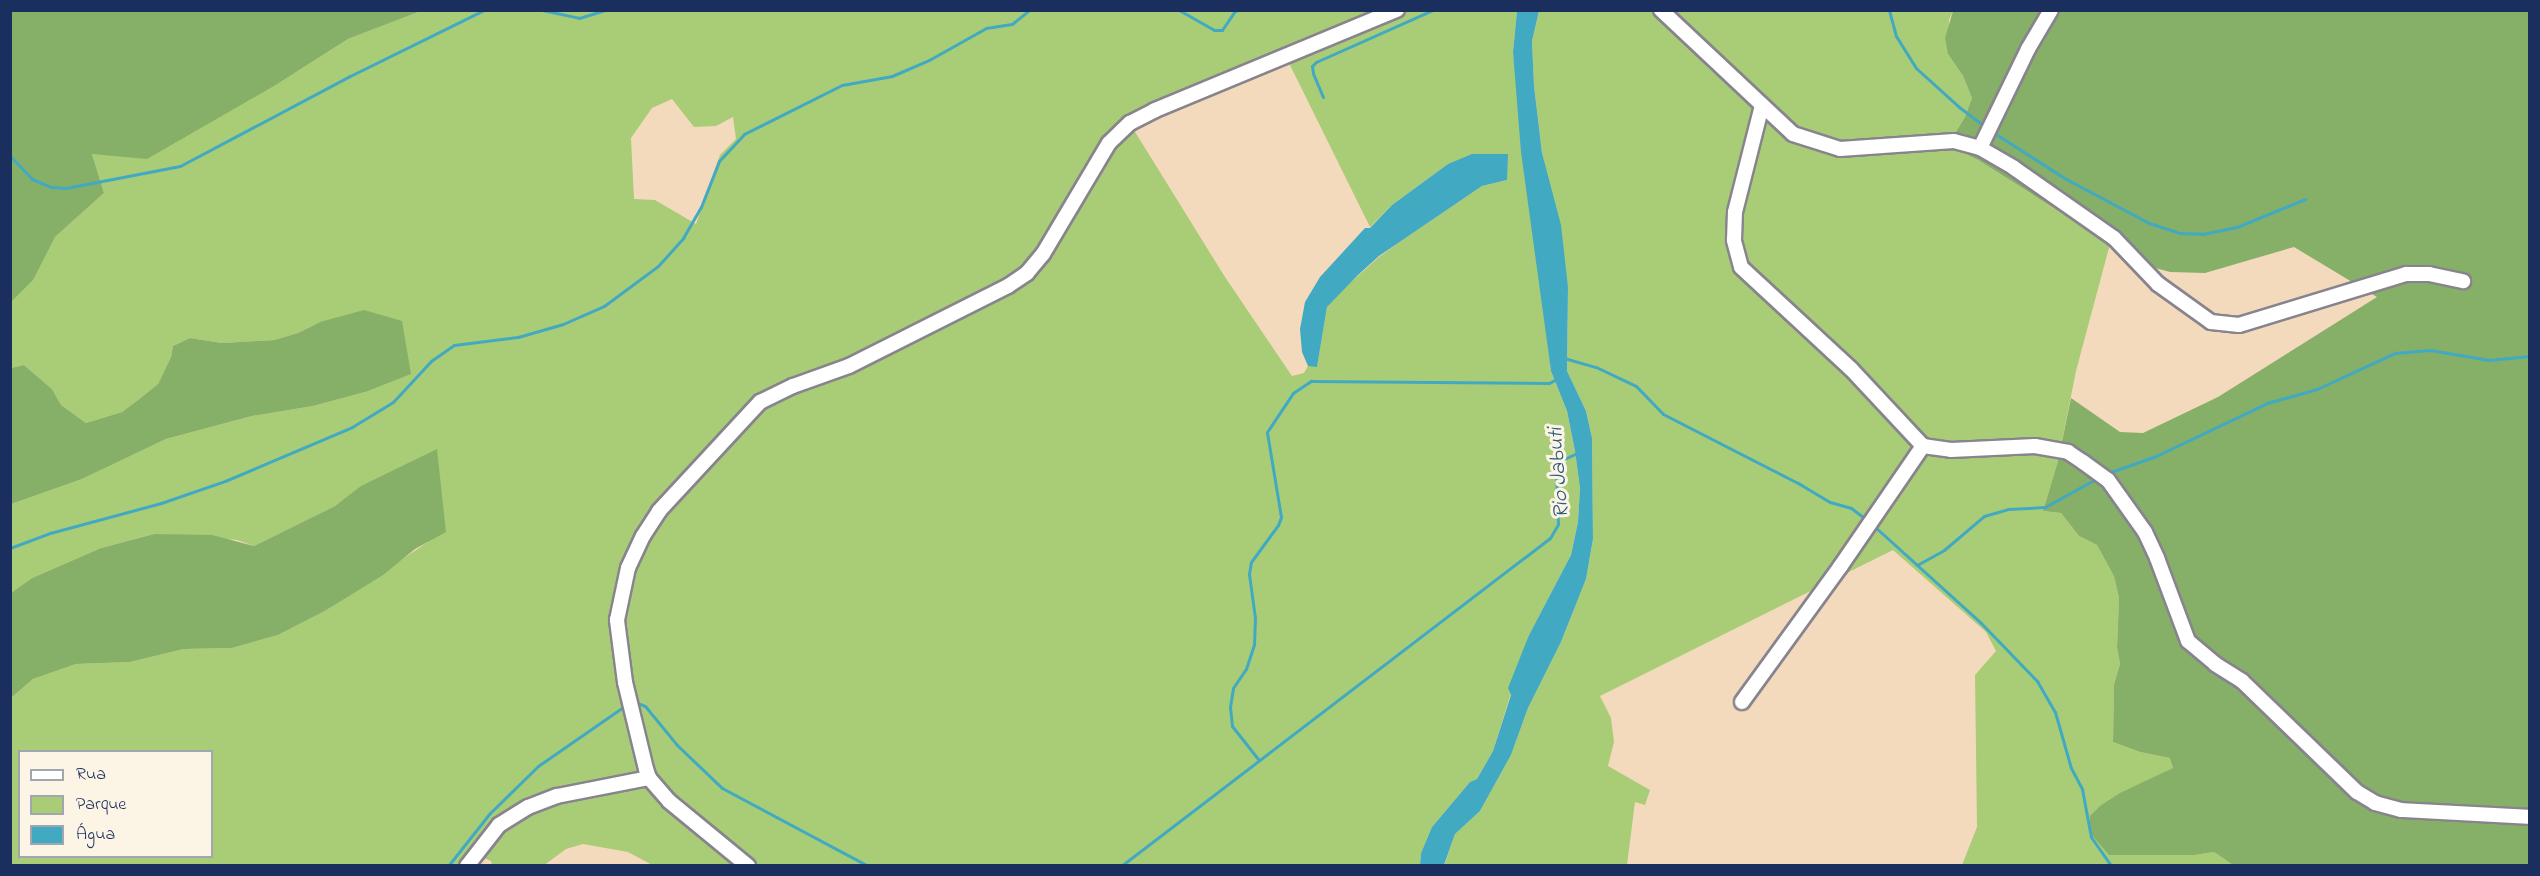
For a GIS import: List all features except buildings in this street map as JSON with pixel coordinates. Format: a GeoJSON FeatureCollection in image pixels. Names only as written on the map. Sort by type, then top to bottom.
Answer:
{"type":"FeatureCollection","features":[{"type":"Feature","properties":{"kind":"street"},"geometry":{"type":"LineString","coordinates":[[748,866],[669,801],[649,778],[620,656],[617,620],[624,580],[634,552],[659,511],[746,415],[772,395],[849,366],[1020,279],[1043,254],[1109,143],[1130,123],[1155,110],[1397,10]]}},
{"type":"Feature","properties":{"kind":"street"},"geometry":{"type":"LineString","coordinates":[[1661,10],[1793,134],[1840,149],[1954,141],[1980,148],[2099,227],[2124,247],[2157,284],[2192,310],[2219,324],[2239,325],[2406,274],[2429,274],[2463,281]]}},
{"type":"Feature","properties":{"kind":"street"},"geometry":{"type":"LineString","coordinates":[[1980,148],[2028,49],[2051,10]]}},
{"type":"Feature","properties":{"kind":"street"},"geometry":{"type":"LineString","coordinates":[[1762,105],[1735,212],[1734,240],[1739,262],[1746,274],[1851,369],[1923,446],[1951,450],[2035,446],[2062,450],[2083,462],[2108,480],[2145,532],[2188,641],[2215,664],[2242,681],[2357,792],[2375,803],[2401,810],[2529,817]]}},
{"type":"Feature","properties":{"kind":"street"},"geometry":{"type":"LineString","coordinates":[[1742,702],[1840,567],[1923,446]]}},
{"type":"Feature","properties":{"kind":"street"},"geometry":{"type":"LineString","coordinates":[[467,866],[500,825],[528,807],[557,796],[649,778]]}},
{"type":"Feature","properties":{"kind":"green space"},"geometry":{"type":"Polygon","coordinates":[[[11,10],[421,11],[348,39],[279,83],[147,159],[92,154],[104,193],[55,237],[33,280],[11,302],[11,10]]]}},
{"type":"Feature","properties":{"kind":"green space"},"geometry":{"type":"Polygon","coordinates":[[[421,11],[1517,11],[1513,52],[1551,371],[1567,411],[1580,488],[1578,522],[1571,555],[1529,635],[1493,751],[1477,779],[1470,782],[1432,827],[1421,853],[1420,865],[654,866],[628,852],[583,844],[566,849],[543,866],[492,865],[491,861],[484,858],[476,866],[11,865],[11,698],[33,679],[76,664],[130,662],[184,649],[232,648],[278,635],[323,612],[440,534],[437,450],[362,486],[335,506],[254,546],[237,540],[154,534],[101,548],[32,578],[11,593],[10,504],[82,479],[166,439],[252,416],[313,406],[365,392],[320,322],[298,333],[274,340],[222,343],[190,338],[173,346],[171,357],[158,384],[122,412],[86,423],[61,405],[52,389],[24,365],[11,368],[10,302],[55,237],[104,193],[92,154],[279,83],[348,39],[421,11]],[[1287,59],[1132,127],[1225,277],[1292,376],[1304,373],[1308,366],[1317,366],[1327,307],[1331,300],[1379,257],[1401,241],[1482,186],[1507,180],[1507,154],[1448,164],[1392,205],[1370,227],[1287,59]],[[672,99],[652,108],[631,138],[634,199],[655,200],[696,224],[720,155],[736,139],[733,117],[716,126],[694,127],[672,99]]]}},
{"type":"Feature","properties":{"kind":"green space"},"geometry":{"type":"Polygon","coordinates":[[[1539,11],[1953,11],[1949,20],[1948,54],[1963,76],[1972,98],[1965,117],[1946,148],[1955,147],[1978,160],[2110,244],[2076,371],[2058,461],[2043,511],[2061,513],[2079,536],[2097,545],[2114,575],[2119,598],[2117,647],[2120,664],[2114,684],[2113,742],[2140,752],[2171,758],[2173,769],[2159,776],[2109,855],[2195,855],[2214,852],[2233,865],[1962,865],[1977,827],[1975,675],[1996,651],[1986,632],[1893,550],[1600,696],[1611,718],[1614,742],[1608,766],[1650,790],[1645,805],[1635,802],[1627,865],[1444,866],[1455,834],[1480,811],[1511,755],[1528,708],[1561,642],[1586,579],[1593,539],[1592,438],[1586,411],[1567,371],[1568,287],[1542,153],[1534,86],[1532,41],[1539,11]]]}},
{"type":"Feature","properties":{"kind":"green space"},"geometry":{"type":"Polygon","coordinates":[[[1953,11],[2529,11],[2529,865],[2233,865],[2214,852],[2195,855],[2109,855],[2090,833],[2090,816],[2100,806],[2120,793],[2173,768],[2170,758],[2140,752],[2113,742],[2114,684],[2120,664],[2117,647],[2119,598],[2114,576],[2097,545],[2079,536],[2061,513],[2043,511],[2058,461],[2071,398],[2120,432],[2143,433],[2218,397],[2377,297],[2294,247],[2205,273],[2170,272],[2144,265],[1978,160],[1955,148],[1946,148],[1965,117],[1972,98],[1963,76],[1948,54],[1945,38],[1953,11]]]}},
{"type":"Feature","properties":{"kind":"green space"},"geometry":{"type":"Polygon","coordinates":[[[364,310],[402,321],[411,374],[365,392],[313,406],[252,416],[166,439],[82,479],[11,504],[11,368],[24,365],[52,389],[61,405],[86,423],[122,412],[158,384],[171,357],[173,346],[190,338],[222,343],[274,340],[298,333],[320,322],[364,310]]]}},
{"type":"Feature","properties":{"kind":"green space"},"geometry":{"type":"Polygon","coordinates":[[[437,449],[446,532],[415,549],[383,575],[323,612],[278,635],[232,648],[184,649],[130,662],[76,664],[33,679],[11,698],[11,593],[32,578],[101,548],[154,534],[212,535],[254,546],[335,506],[361,486],[437,449]]]}},
{"type":"Feature","properties":{"kind":"water"},"geometry":{"type":"Polygon","coordinates":[[[1517,11],[1539,11],[1532,41],[1534,86],[1542,153],[1561,225],[1568,287],[1567,371],[1586,411],[1592,438],[1593,539],[1586,579],[1561,642],[1528,708],[1511,755],[1480,811],[1455,834],[1444,865],[1420,865],[1421,853],[1432,827],[1470,782],[1477,779],[1493,751],[1511,695],[1508,688],[1529,635],[1571,555],[1578,522],[1580,488],[1575,451],[1567,411],[1551,371],[1521,152],[1513,52],[1517,11]]]}},
{"type":"Feature","properties":{"kind":"water"},"geometry":{"type":"Polygon","coordinates":[[[1472,154],[1508,154],[1507,180],[1482,186],[1379,256],[1358,275],[1327,307],[1317,367],[1308,366],[1302,352],[1300,329],[1305,302],[1320,277],[1365,228],[1370,228],[1392,205],[1448,164],[1472,154]]]}},
{"type":"Feature","properties":{"kind":"waterway"},"geometry":{"type":"LineString","coordinates":[[10,156],[32,179],[51,187],[66,188],[180,166],[350,76],[484,10]]}},
{"type":"Feature","properties":{"kind":"waterway"},"geometry":{"type":"LineString","coordinates":[[542,10],[579,18],[606,10]]}},
{"type":"Feature","properties":{"kind":"waterway"},"geometry":{"type":"LineString","coordinates":[[10,548],[50,533],[161,503],[225,481],[352,427],[393,402],[431,361],[454,345],[518,337],[563,324],[604,306],[658,266],[683,238],[701,207],[719,161],[744,134],[842,85],[892,76],[929,60],[986,28],[1012,24],[1029,10]]}},
{"type":"Feature","properties":{"kind":"waterway"},"geometry":{"type":"LineString","coordinates":[[1179,10],[1214,30],[1222,30],[1238,10]]}},
{"type":"Feature","properties":{"kind":"waterway"},"geometry":{"type":"LineString","coordinates":[[1246,10],[1258,10]]}},
{"type":"Feature","properties":{"kind":"waterway"},"geometry":{"type":"LineString","coordinates":[[1323,97],[1313,73],[1312,66],[1316,62],[1433,10]]}},
{"type":"Feature","properties":{"kind":"waterway"},"geometry":{"type":"LineString","coordinates":[[1889,10],[1896,36],[1916,68],[1959,107],[1986,127]]}},
{"type":"Feature","properties":{"kind":"waterway"},"geometry":{"type":"LineString","coordinates":[[1991,131],[2066,179],[2149,223],[2179,233],[2203,234],[2237,227],[2305,199]]}},
{"type":"Feature","properties":{"kind":"waterway"},"geometry":{"type":"LineString","coordinates":[[2108,473],[2156,456],[2267,403],[2317,389],[2395,353],[2430,350],[2489,360],[2530,356]]}},
{"type":"Feature","properties":{"kind":"waterway"},"geometry":{"type":"LineString","coordinates":[[1564,358],[1596,367],[1636,386],[1663,414],[1798,483],[1830,502],[1851,508],[1867,520]]}},
{"type":"Feature","properties":{"kind":"waterway"},"geometry":{"type":"LineString","coordinates":[[1258,759],[1232,726],[1230,707],[1233,688],[1246,669],[1254,645],[1255,618],[1249,574],[1251,562],[1278,525],[1281,517],[1267,432],[1293,393],[1311,381],[1549,383],[1557,379]]}},
{"type":"Feature","properties":{"kind":"waterway","name":"Rio Jabuti"},"geometry":{"type":"LineString","coordinates":[[1121,866],[1550,538],[1558,524],[1556,470],[1562,460],[1577,453]]}},
{"type":"Feature","properties":{"kind":"waterway"},"geometry":{"type":"LineString","coordinates":[[1917,565],[1944,550],[1984,516],[2008,509],[2045,507],[2096,479]]}},
{"type":"Feature","properties":{"kind":"waterway"},"geometry":{"type":"LineString","coordinates":[[1874,526],[1981,623],[2037,681],[2055,712],[2071,768],[2082,789],[2091,837],[2111,866]]}},
{"type":"Feature","properties":{"kind":"waterway"},"geometry":{"type":"LineString","coordinates":[[635,702],[645,706],[677,745],[722,788],[868,866]]}},
{"type":"Feature","properties":{"kind":"waterway"},"geometry":{"type":"LineString","coordinates":[[448,866],[489,814],[538,766],[626,705]]}}]}
